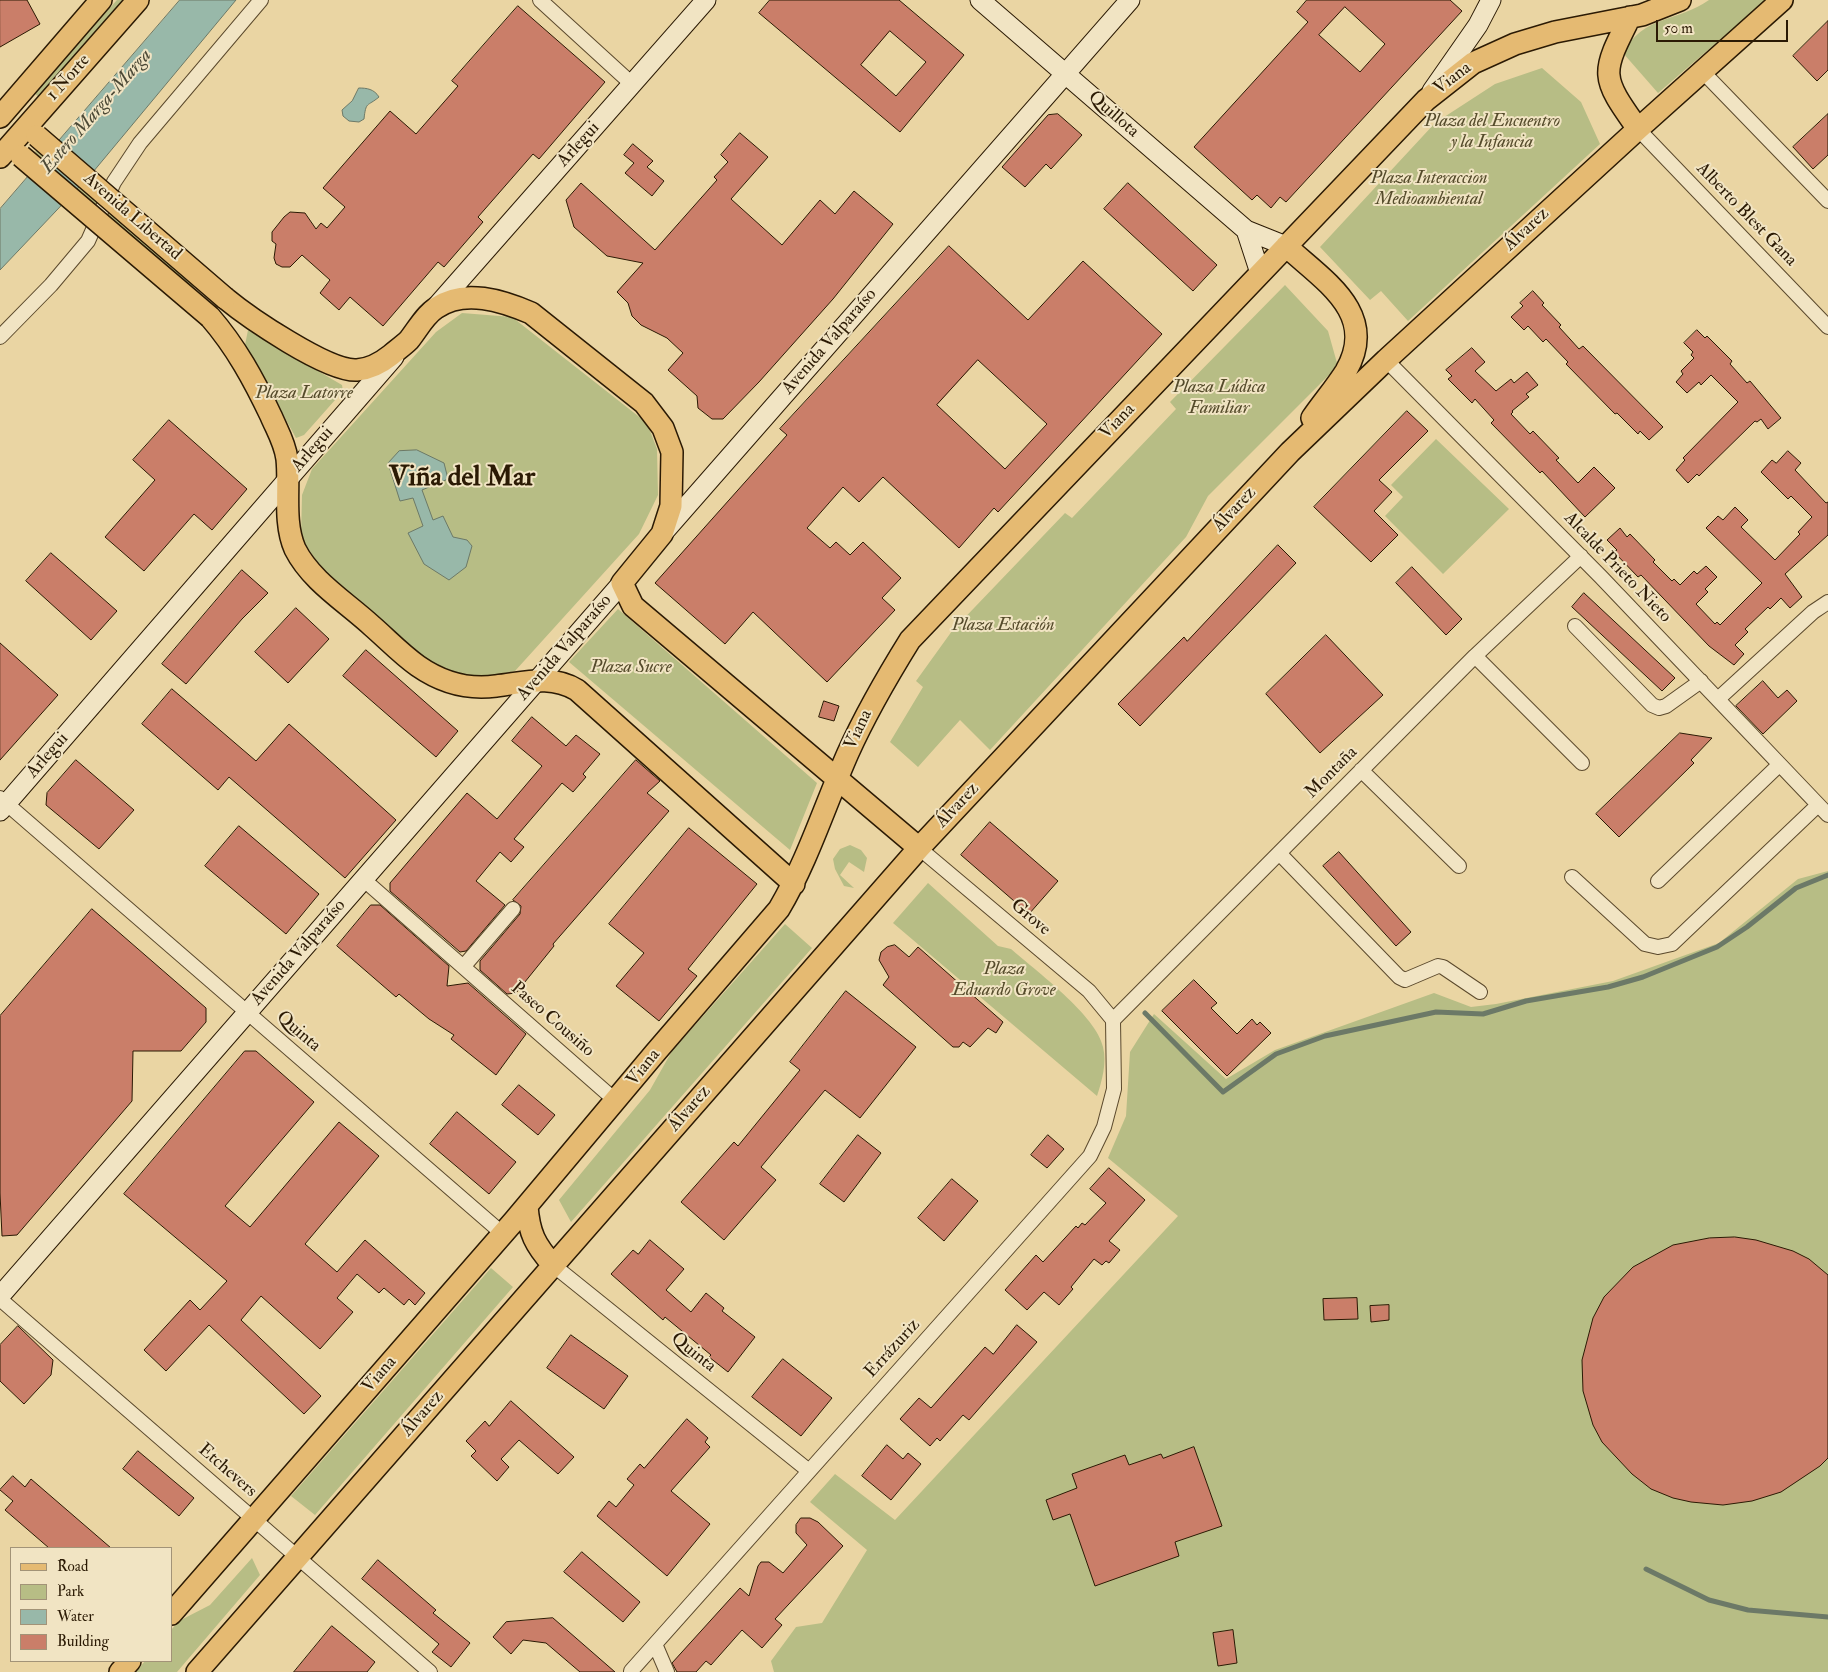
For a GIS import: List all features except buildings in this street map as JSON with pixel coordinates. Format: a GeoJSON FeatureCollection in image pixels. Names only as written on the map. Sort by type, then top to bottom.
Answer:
{"type":"FeatureCollection","features":[{"type":"Feature","properties":{"kind":"main road","name":"1 Norte"},"geometry":{"type":"LineString","coordinates":[[2,110],[101,0]]}},
{"type":"Feature","properties":{"kind":"main road","name":"1 Norte"},"geometry":{"type":"LineString","coordinates":[[8,149],[32,131],[138,0]]}},
{"type":"Feature","properties":{"kind":"main road","name":"Arlegui"},"geometry":{"type":"LineString","coordinates":[[2,804],[706,0]]}},
{"type":"Feature","properties":{"kind":"main road","name":"Quillota"},"geometry":{"type":"LineString","coordinates":[[980,0],[1246,230],[1286,246]]}},
{"type":"Feature","properties":{"kind":"main road","name":"Avenida Valparaíso"},"geometry":{"type":"LineString","coordinates":[[0,1298],[622,583],[662,534],[1130,0]]}},
{"type":"Feature","properties":{"kind":"main road"},"geometry":{"type":"LineString","coordinates":[[1426,100],[1478,25],[1491,0]]}},
{"type":"Feature","properties":{"kind":"main road","name":"Viana"},"geometry":{"type":"LineString","coordinates":[[172,1613],[503,1234],[655,1053],[779,910],[794,884],[876,693],[910,640],[1426,100],[1473,63],[1514,44],[1555,32],[1630,17],[1680,0]]}},
{"type":"Feature","properties":{"kind":"main road","name":"Álvarez"},"geometry":{"type":"LineString","coordinates":[[197,1672],[919,848],[1290,452],[1386,360],[1782,0]]}},
{"type":"Feature","properties":{"kind":"main road"},"geometry":{"type":"LineString","coordinates":[[1630,17],[1610,56],[1608,76],[1615,97],[1638,129]]}},
{"type":"Feature","properties":{"kind":"main road","name":"Avenida Libertad"},"geometry":{"type":"LineString","coordinates":[[2,110],[32,131],[225,298],[302,349],[346,370],[372,367],[407,342]]}},
{"type":"Feature","properties":{"kind":"main road","name":"Avenida Libertad"},"geometry":{"type":"LineString","coordinates":[[8,149],[210,317],[224,333],[251,374],[283,443],[288,479]]}},
{"type":"Feature","properties":{"kind":"main road"},"geometry":{"type":"LineString","coordinates":[[1246,230],[1260,274]]}},
{"type":"Feature","properties":{"kind":"main road"},"geometry":{"type":"LineString","coordinates":[[1286,246],[1344,300],[1354,319],[1356,348],[1346,370],[1290,452]]}},
{"type":"Feature","properties":{"kind":"main road"},"geometry":{"type":"LineString","coordinates":[[435,308],[458,298],[480,298],[511,304],[531,313],[644,402],[663,428],[672,452],[671,506],[662,534]]}},
{"type":"Feature","properties":{"kind":"main road"},"geometry":{"type":"LineString","coordinates":[[288,479],[289,522],[294,547],[308,570],[417,665],[443,681],[464,686],[494,686],[536,680],[560,682],[576,690],[597,706],[794,884]]}},
{"type":"Feature","properties":{"kind":"main road"},"geometry":{"type":"LineString","coordinates":[[622,583],[637,610],[919,848]]}},
{"type":"Feature","properties":{"kind":"main road"},"geometry":{"type":"LineString","coordinates":[[527,1206],[534,1240],[539,1250],[553,1265]]}},
{"type":"Feature","properties":{"kind":"main road"},"geometry":{"type":"LineString","coordinates":[[120,1672],[129,1662]]}},
{"type":"Feature","properties":{"kind":"street"},"geometry":{"type":"LineString","coordinates":[[0,337],[51,286],[88,241],[114,182],[140,143],[262,0]]}},
{"type":"Feature","properties":{"kind":"street"},"geometry":{"type":"LineString","coordinates":[[540,0],[633,85]]}},
{"type":"Feature","properties":{"kind":"street"},"geometry":{"type":"LineString","coordinates":[[1702,71],[1828,201]]}},
{"type":"Feature","properties":{"kind":"street","name":"Alberto Blest Gana"},"geometry":{"type":"LineString","coordinates":[[1638,129],[1828,327]]}},
{"type":"Feature","properties":{"kind":"street","name":"Alcalde Prieto Nieto"},"geometry":{"type":"LineString","coordinates":[[1386,360],[1581,556],[1823,810],[1672,944],[1658,947],[1645,944],[1572,877]]}},
{"type":"Feature","properties":{"kind":"street","name":"Montaña"},"geometry":{"type":"LineString","coordinates":[[1112,1020],[1475,656],[1581,556]]}},
{"type":"Feature","properties":{"kind":"street"},"geometry":{"type":"LineString","coordinates":[[1718,699],[1812,612],[1828,602]]}},
{"type":"Feature","properties":{"kind":"street"},"geometry":{"type":"LineString","coordinates":[[1575,626],[1652,705],[1659,708],[1666,706],[1701,681]]}},
{"type":"Feature","properties":{"kind":"street"},"geometry":{"type":"LineString","coordinates":[[1475,656],[1582,763]]}},
{"type":"Feature","properties":{"kind":"street"},"geometry":{"type":"LineString","coordinates":[[1658,881],[1779,765]]}},
{"type":"Feature","properties":{"kind":"street"},"geometry":{"type":"LineString","coordinates":[[1361,770],[1459,866]]}},
{"type":"Feature","properties":{"kind":"street","name":"Quinta"},"geometry":{"type":"LineString","coordinates":[[2,804],[247,1012],[503,1234]]}},
{"type":"Feature","properties":{"kind":"street","name":"Grove"},"geometry":{"type":"LineString","coordinates":[[919,848],[1089,991],[1112,1020]]}},
{"type":"Feature","properties":{"kind":"street"},"geometry":{"type":"LineString","coordinates":[[1279,853],[1399,977],[1405,980],[1438,966],[1443,967],[1480,992]]}},
{"type":"Feature","properties":{"kind":"street","name":"Paseo Cousiño"},"geometry":{"type":"LineString","coordinates":[[363,879],[616,1101]]}},
{"type":"Feature","properties":{"kind":"street"},"geometry":{"type":"LineString","coordinates":[[464,966],[512,909]]}},
{"type":"Feature","properties":{"kind":"street","name":"Errázuriz"},"geometry":{"type":"LineString","coordinates":[[631,1671],[1090,1156],[1104,1127],[1114,1090],[1112,1020]]}},
{"type":"Feature","properties":{"kind":"street","name":"Quinta"},"geometry":{"type":"LineString","coordinates":[[553,1265],[809,1471]]}},
{"type":"Feature","properties":{"kind":"street","name":"Etchevers"},"geometry":{"type":"LineString","coordinates":[[0,1298],[430,1672]]}},
{"type":"Feature","properties":{"kind":"street"},"geometry":{"type":"LineString","coordinates":[[655,1644],[667,1672]]}},
{"type":"Feature","properties":{"kind":"green space"},"geometry":{"type":"Polygon","coordinates":[[[117,0],[127,0],[40,98],[34,93],[117,0]]]}},
{"type":"Feature","properties":{"kind":"green space"},"geometry":{"type":"Polygon","coordinates":[[[1709,0],[1766,0],[1658,93],[1623,53],[1631,41],[1651,25],[1697,7],[1709,0]]]}},
{"type":"Feature","properties":{"kind":"green space"},"geometry":{"type":"Polygon","coordinates":[[[1542,68],[1581,102],[1600,144],[1408,321],[1381,291],[1370,300],[1320,247],[1435,123],[1495,84],[1542,68]]]}},
{"type":"Feature","properties":{"kind":"green space"},"geometry":{"type":"Polygon","coordinates":[[[37,150],[195,285],[192,288],[35,152],[37,150]]]}},
{"type":"Feature","properties":{"kind":"green space"},"geometry":{"type":"Polygon","coordinates":[[[1285,285],[1328,331],[1337,363],[1330,374],[1208,496],[1186,537],[990,750],[960,720],[918,767],[890,742],[923,687],[916,681],[952,631],[1065,513],[1072,518],[1176,409],[1170,402],[1285,285]]]}},
{"type":"Feature","properties":{"kind":"green space"},"geometry":{"type":"Polygon","coordinates":[[[462,313],[512,317],[647,423],[657,449],[658,495],[639,534],[515,671],[490,677],[469,676],[448,671],[421,658],[324,573],[301,537],[302,495],[312,469],[436,332],[462,313]]]}},
{"type":"Feature","properties":{"kind":"green space","name":"Plaza Latorre"},"geometry":{"type":"Polygon","coordinates":[[[248,330],[342,385],[343,391],[304,435],[296,438],[245,345],[248,330]]]}},
{"type":"Feature","properties":{"kind":"green space"},"geometry":{"type":"Polygon","coordinates":[[[1436,439],[1509,509],[1443,574],[1385,516],[1403,497],[1391,485],[1436,439]]]}},
{"type":"Feature","properties":{"kind":"green space","name":"Plaza Sucre"},"geometry":{"type":"Polygon","coordinates":[[[618,609],[817,783],[790,850],[569,662],[618,609]]]}},
{"type":"Feature","properties":{"kind":"green space"},"geometry":{"type":"Polygon","coordinates":[[[850,845],[861,850],[867,858],[864,872],[849,862],[840,875],[854,888],[844,886],[835,869],[833,859],[840,849],[850,845]]]}},
{"type":"Feature","properties":{"kind":"green space"},"geometry":{"type":"Polygon","coordinates":[[[1828,871],[1828,1672],[774,1672],[771,1661],[796,1627],[822,1623],[867,1550],[810,1502],[835,1474],[895,1520],[1178,1216],[1108,1158],[1126,1116],[1130,1052],[1154,1014],[1226,1079],[1275,1050],[1434,993],[1471,1007],[1496,1004],[1613,981],[1719,943],[1798,879],[1828,871]]]}},
{"type":"Feature","properties":{"kind":"green space","name":"Plaza Eduardo Grove"},"geometry":{"type":"Polygon","coordinates":[[[928,883],[998,946],[1011,949],[1078,1008],[1098,1035],[1103,1047],[1103,1072],[1097,1096],[893,923],[928,883]]]}},
{"type":"Feature","properties":{"kind":"green space"},"geometry":{"type":"Polygon","coordinates":[[[785,924],[812,948],[571,1222],[559,1200],[650,1090],[672,1051],[785,924]]]}},
{"type":"Feature","properties":{"kind":"green space"},"geometry":{"type":"Polygon","coordinates":[[[491,1268],[513,1287],[315,1515],[291,1496],[491,1268]]]}},
{"type":"Feature","properties":{"kind":"green space"},"geometry":{"type":"Polygon","coordinates":[[[252,1558],[260,1575],[177,1672],[136,1672],[144,1662],[172,1662],[172,1629],[179,1621],[210,1605],[252,1558]]]}},
{"type":"Feature","properties":{"kind":"water","name":"Estero Marga-Marga"},"geometry":{"type":"Polygon","coordinates":[[[180,0],[236,0],[93,172],[0,270],[0,209],[180,0]]]}},
{"type":"Feature","properties":{"kind":"water"},"geometry":{"type":"Polygon","coordinates":[[[359,88],[375,92],[379,97],[366,107],[364,119],[359,122],[349,121],[343,116],[342,110],[352,101],[359,88]]]}},
{"type":"Feature","properties":{"kind":"water"},"geometry":{"type":"Polygon","coordinates":[[[417,450],[444,463],[448,479],[422,490],[433,520],[443,516],[453,537],[467,540],[472,546],[466,567],[449,580],[424,564],[408,533],[423,526],[413,498],[400,501],[388,463],[399,451],[417,450]]]}},
{"type":"Feature","properties":{"kind":"waterway"},"geometry":{"type":"LineString","coordinates":[[1145,1013],[1223,1092],[1276,1054],[1325,1036],[1436,1012],[1483,1014],[1526,1001],[1608,987],[1643,977],[1717,947],[1747,927],[1796,888],[1828,875]]}},
{"type":"Feature","properties":{"kind":"waterway"},"geometry":{"type":"LineString","coordinates":[[1646,1569],[1709,1600],[1748,1610],[1828,1617]]}},
{"type":"Feature","properties":{"kind":"district","name":"Viña del Mar"},"geometry":{"type":"Point","coordinates":[462,479]}},
{"type":"Feature","properties":{"kind":"park label","name":"Plaza del Encuentro y la Infancia"},"geometry":{"type":"Point","coordinates":[1492,132]}},
{"type":"Feature","properties":{"kind":"park label","name":"Plaza Interaccion Medioambiental"},"geometry":{"type":"Point","coordinates":[1429,189]}},
{"type":"Feature","properties":{"kind":"park label","name":"Plaza Lúdica Familiar"},"geometry":{"type":"Point","coordinates":[1219,398]}},
{"type":"Feature","properties":{"kind":"park label","name":"Plaza Estación"},"geometry":{"type":"Point","coordinates":[1003,626]}}]}
